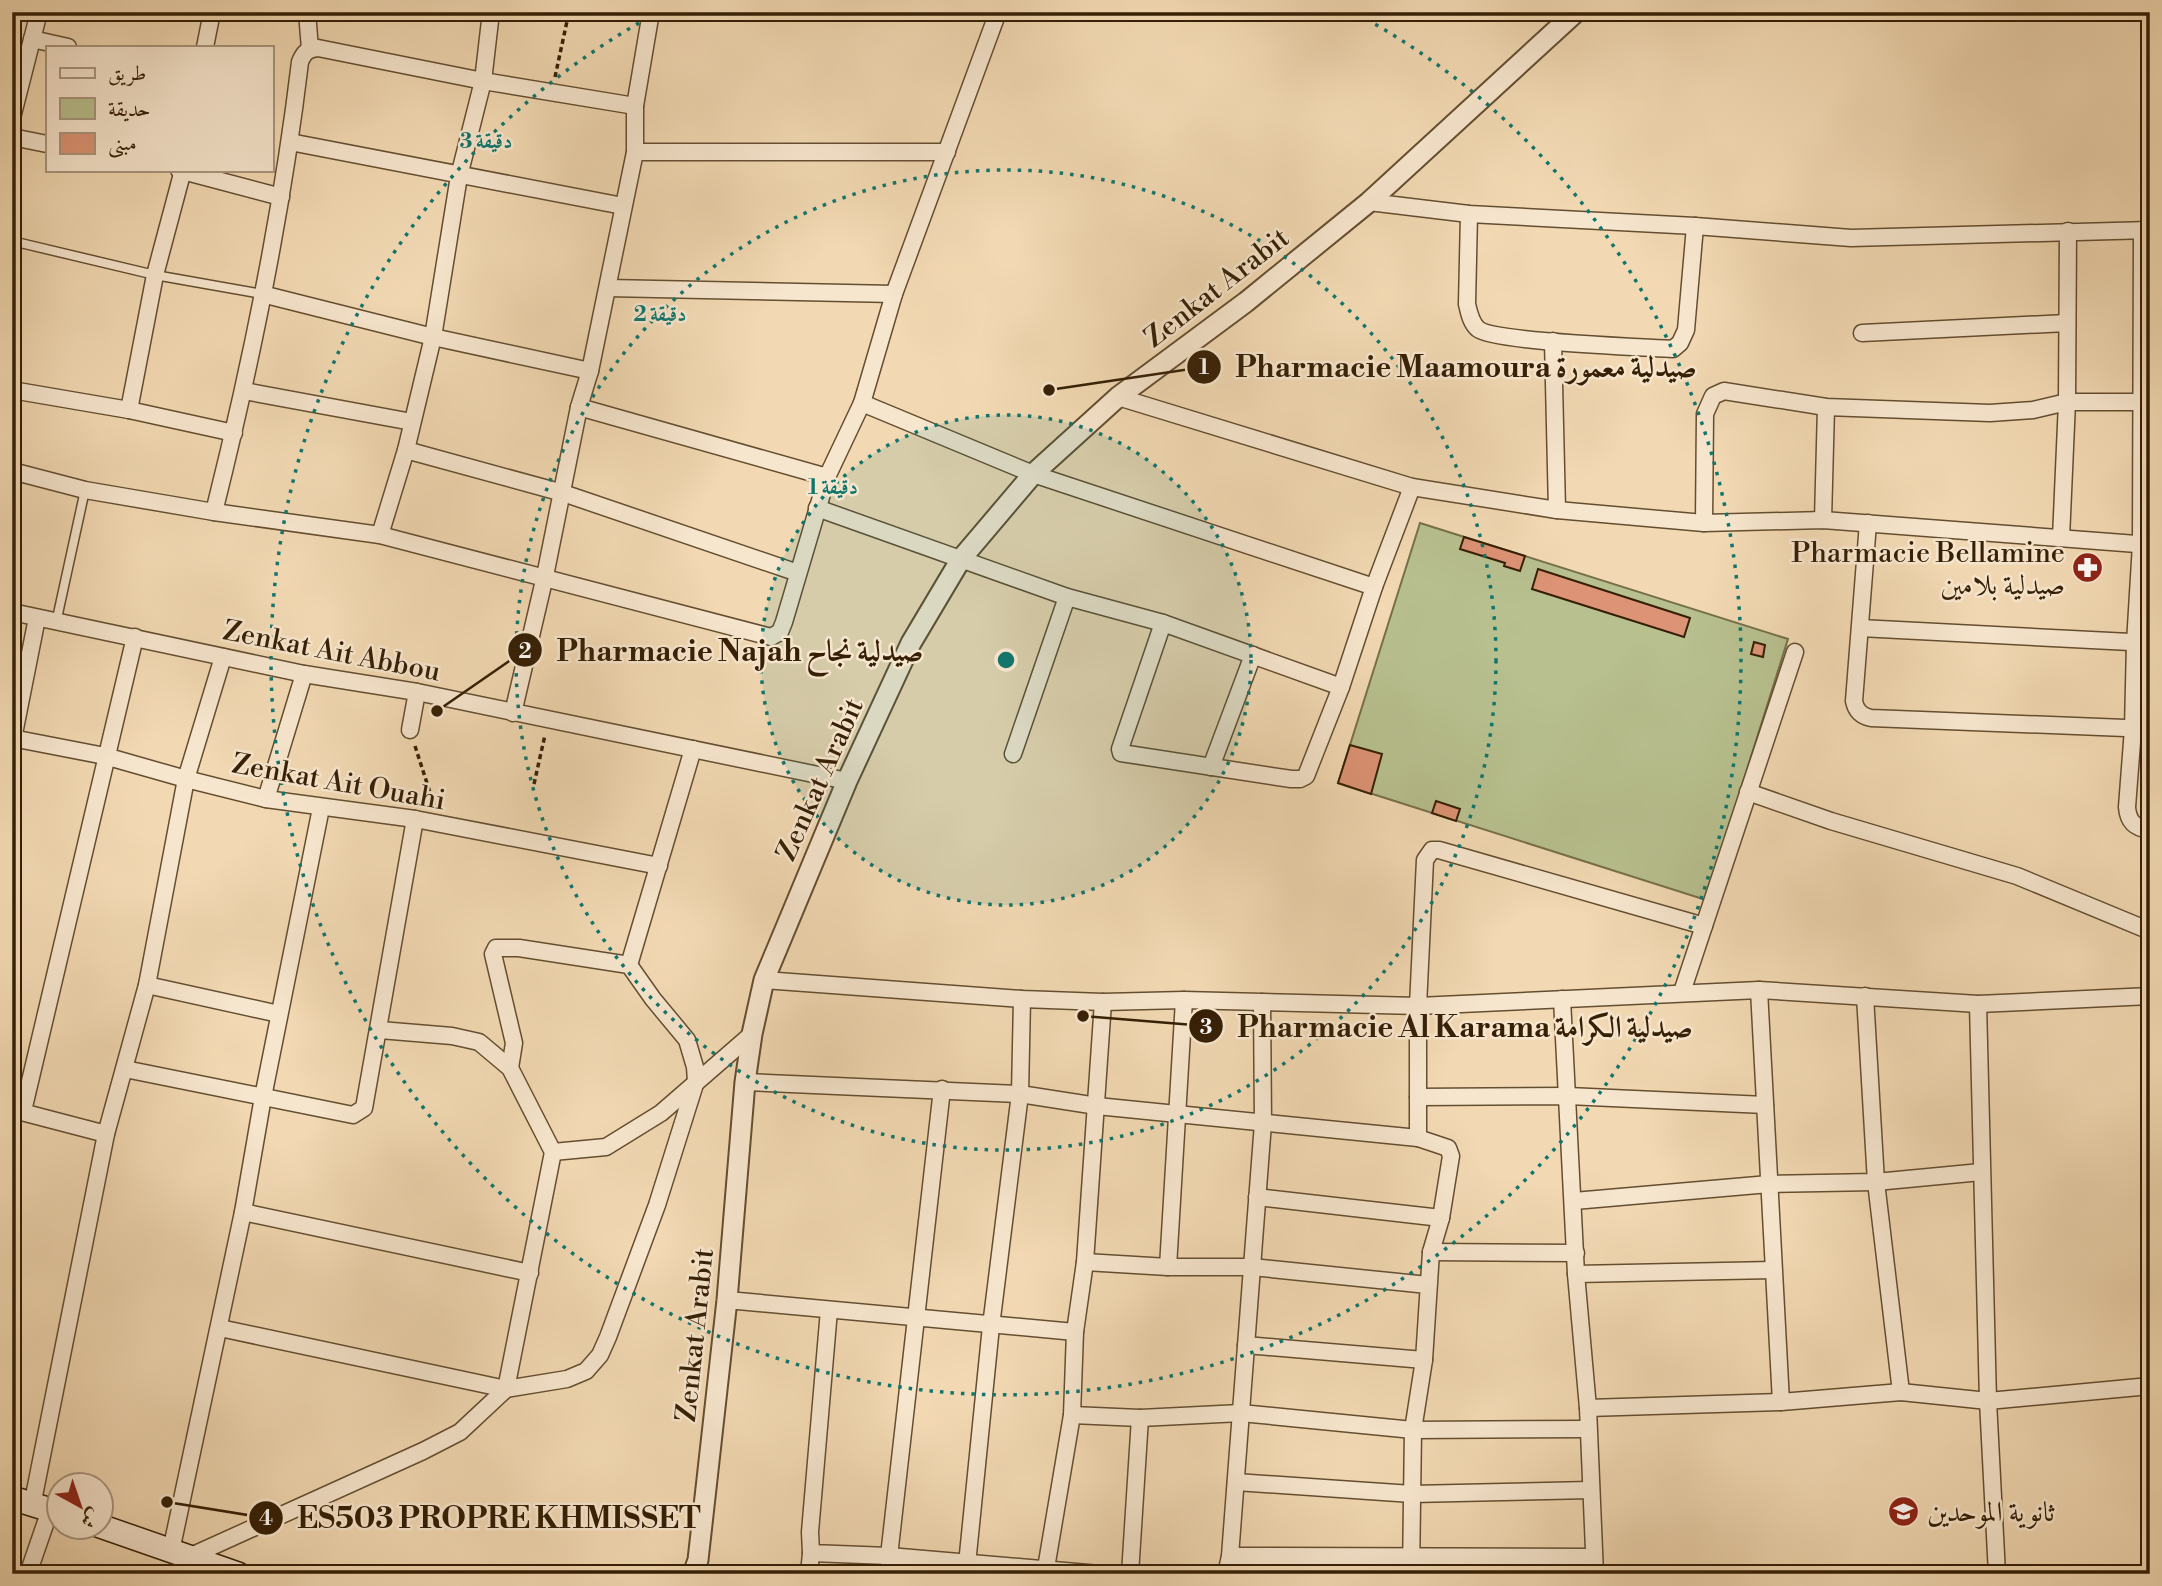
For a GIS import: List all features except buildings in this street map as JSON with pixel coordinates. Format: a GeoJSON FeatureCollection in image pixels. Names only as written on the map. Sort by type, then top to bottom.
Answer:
{"type":"FeatureCollection","features":[{"type":"Feature","properties":{"kind":"main road"},"geometry":{"type":"LineString","coordinates":[[116,1532],[238,1574]]}},
{"type":"Feature","properties":{"kind":"street"},"geometry":{"type":"LineString","coordinates":[[12,118],[39,12]]}},
{"type":"Feature","properties":{"kind":"street"},"geometry":{"type":"LineString","coordinates":[[205,46],[212,12]]}},
{"type":"Feature","properties":{"kind":"street"},"geometry":{"type":"LineString","coordinates":[[307,12],[310,49]]}},
{"type":"Feature","properties":{"kind":"street"},"geometry":{"type":"LineString","coordinates":[[380,536],[406,450],[433,337],[459,176],[483,81],[491,12]]}},
{"type":"Feature","properties":{"kind":"street"},"geometry":{"type":"LineString","coordinates":[[513,713],[563,493],[579,407],[590,371],[635,152],[635,106],[650,12]]}},
{"type":"Feature","properties":{"kind":"street"},"geometry":{"type":"LineString","coordinates":[[12,471],[85,490],[380,536],[545,576],[771,637],[780,632],[827,477],[862,403],[894,294],[998,12]]}},
{"type":"Feature","properties":{"kind":"street","name":"Zenkat Arabit"},"geometry":{"type":"LineString","coordinates":[[698,1569],[727,1300],[745,1082],[764,980],[847,781],[911,643],[961,559],[1033,474],[1118,397],[1246,302],[1368,202],[1576,12]]}},
{"type":"Feature","properties":{"kind":"street"},"geometry":{"type":"LineString","coordinates":[[32,39],[64,46]]}},
{"type":"Feature","properties":{"kind":"street"},"geometry":{"type":"LineString","coordinates":[[214,512],[244,391],[282,197],[303,54],[318,48],[483,81],[635,106]]}},
{"type":"Feature","properties":{"kind":"street"},"geometry":{"type":"LineString","coordinates":[[12,137],[46,144]]}},
{"type":"Feature","properties":{"kind":"street"},"geometry":{"type":"LineString","coordinates":[[290,142],[622,206]]}},
{"type":"Feature","properties":{"kind":"street"},"geometry":{"type":"LineString","coordinates":[[635,152],[947,152]]}},
{"type":"Feature","properties":{"kind":"street"},"geometry":{"type":"LineString","coordinates":[[129,410],[155,275],[181,172]]}},
{"type":"Feature","properties":{"kind":"street"},"geometry":{"type":"LineString","coordinates":[[189,172],[282,197]]}},
{"type":"Feature","properties":{"kind":"street"},"geometry":{"type":"LineString","coordinates":[[1368,202],[1469,214],[1695,226],[1851,238],[2146,230],[2142,729],[2128,816],[2138,828],[2150,830]]}},
{"type":"Feature","properties":{"kind":"street"},"geometry":{"type":"LineString","coordinates":[[1469,214],[1467,304],[1476,328],[1486,334],[1673,349],[1686,330],[1695,226]]}},
{"type":"Feature","properties":{"kind":"street"},"geometry":{"type":"LineString","coordinates":[[2061,538],[2067,402],[2068,231]]}},
{"type":"Feature","properties":{"kind":"street"},"geometry":{"type":"LineString","coordinates":[[608,288],[894,294]]}},
{"type":"Feature","properties":{"kind":"street"},"geometry":{"type":"LineString","coordinates":[[262,295],[433,337],[590,371]]}},
{"type":"Feature","properties":{"kind":"street"},"geometry":{"type":"LineString","coordinates":[[1862,333],[2067,323]]}},
{"type":"Feature","properties":{"kind":"street"},"geometry":{"type":"LineString","coordinates":[[1553,341],[1557,510]]}},
{"type":"Feature","properties":{"kind":"street"},"geometry":{"type":"LineString","coordinates":[[12,390],[129,410],[234,433]]}},
{"type":"Feature","properties":{"kind":"street"},"geometry":{"type":"LineString","coordinates":[[244,391],[412,422]]}},
{"type":"Feature","properties":{"kind":"street"},"geometry":{"type":"LineString","coordinates":[[1704,523],[1705,414],[1713,396],[1724,391],[1826,407],[1990,414],[2033,411],[2067,402],[2146,401]]}},
{"type":"Feature","properties":{"kind":"street"},"geometry":{"type":"LineString","coordinates":[[1118,397],[1412,486],[1557,510],[1704,523],[1823,520],[2145,544]]}},
{"type":"Feature","properties":{"kind":"street"},"geometry":{"type":"LineString","coordinates":[[862,403],[1033,474],[1374,587]]}},
{"type":"Feature","properties":{"kind":"street"},"geometry":{"type":"LineString","coordinates":[[579,407],[827,477]]}},
{"type":"Feature","properties":{"kind":"street"},"geometry":{"type":"LineString","coordinates":[[1823,520],[1826,407]]}},
{"type":"Feature","properties":{"kind":"street"},"geometry":{"type":"LineString","coordinates":[[406,450],[563,493],[798,573]]}},
{"type":"Feature","properties":{"kind":"street"},"geometry":{"type":"LineString","coordinates":[[1163,623],[1120,749],[1121,753],[1291,779],[1306,776],[1341,687],[1374,587],[1412,486]]}},
{"type":"Feature","properties":{"kind":"street"},"geometry":{"type":"LineString","coordinates":[[817,508],[1067,597],[1163,623],[1341,687]]}},
{"type":"Feature","properties":{"kind":"street"},"geometry":{"type":"LineString","coordinates":[[1868,523],[1854,701],[1856,708],[1866,717],[2142,729]]}},
{"type":"Feature","properties":{"kind":"street"},"geometry":{"type":"LineString","coordinates":[[1013,754],[1067,597]]}},
{"type":"Feature","properties":{"kind":"street","name":"Zenkat Ait Abbou"},"geometry":{"type":"LineString","coordinates":[[12,612],[304,674],[417,692],[847,781]]}},
{"type":"Feature","properties":{"kind":"street"},"geometry":{"type":"LineString","coordinates":[[13,740],[37,618]]}},
{"type":"Feature","properties":{"kind":"street"},"geometry":{"type":"LineString","coordinates":[[1860,628],[2142,643]]}},
{"type":"Feature","properties":{"kind":"street"},"geometry":{"type":"LineString","coordinates":[[106,1134],[18,1110],[135,637]]}},
{"type":"Feature","properties":{"kind":"street"},"geometry":{"type":"LineString","coordinates":[[1682,992],[1795,652]]}},
{"type":"Feature","properties":{"kind":"street"},"geometry":{"type":"LineString","coordinates":[[1211,767],[1253,655]]}},
{"type":"Feature","properties":{"kind":"street"},"geometry":{"type":"LineString","coordinates":[[28,1574],[106,1134],[147,985],[186,779],[223,657]]}},
{"type":"Feature","properties":{"kind":"street"},"geometry":{"type":"LineString","coordinates":[[266,799],[304,674]]}},
{"type":"Feature","properties":{"kind":"street"},"geometry":{"type":"LineString","coordinates":[[411,730],[417,692]]}},
{"type":"Feature","properties":{"kind":"street","name":"Zenkat Ait Ouahi"},"geometry":{"type":"LineString","coordinates":[[13,740],[105,756],[266,799],[439,824],[659,866]]}},
{"type":"Feature","properties":{"kind":"street"},"geometry":{"type":"LineString","coordinates":[[629,965],[694,750]]}},
{"type":"Feature","properties":{"kind":"street"},"geometry":{"type":"LineString","coordinates":[[1748,792],[1831,821],[2017,876],[2150,931]]}},
{"type":"Feature","properties":{"kind":"street"},"geometry":{"type":"LineString","coordinates":[[181,1553],[263,1097],[321,808]]}},
{"type":"Feature","properties":{"kind":"street"},"geometry":{"type":"LineString","coordinates":[[125,1069],[353,1115],[365,1108],[415,820]]}},
{"type":"Feature","properties":{"kind":"street"},"geometry":{"type":"LineString","coordinates":[[1418,1138],[1418,1006],[1424,860],[1432,850],[1439,849],[1704,926]]}},
{"type":"Feature","properties":{"kind":"street"},"geometry":{"type":"LineString","coordinates":[[220,1328],[506,1389],[566,1379],[586,1371],[600,1355],[608,1337],[657,1205],[696,1081],[695,1066],[687,1040],[629,965],[519,948],[496,948],[493,954],[494,964],[514,1043],[510,1068]]}},
{"type":"Feature","properties":{"kind":"street"},"geometry":{"type":"LineString","coordinates":[[764,980],[1022,999],[1418,1006],[1759,990],[1978,1004],[2150,996]]}},
{"type":"Feature","properties":{"kind":"street"},"geometry":{"type":"LineString","coordinates":[[147,985],[279,1014]]}},
{"type":"Feature","properties":{"kind":"street"},"geometry":{"type":"LineString","coordinates":[[1759,990],[1781,1402]]}},
{"type":"Feature","properties":{"kind":"street"},"geometry":{"type":"LineString","coordinates":[[1865,996],[1876,1182],[1901,1392]]}},
{"type":"Feature","properties":{"kind":"street"},"geometry":{"type":"LineString","coordinates":[[966,1568],[991,1326],[1020,1094],[1022,999]]}},
{"type":"Feature","properties":{"kind":"street"},"geometry":{"type":"LineString","coordinates":[[1562,999],[1595,1574]]}},
{"type":"Feature","properties":{"kind":"street"},"geometry":{"type":"LineString","coordinates":[[1168,1267],[1184,1000]]}},
{"type":"Feature","properties":{"kind":"street"},"geometry":{"type":"LineString","coordinates":[[1045,1572],[1072,1415],[1075,1332],[1085,1262],[1104,1002]]}},
{"type":"Feature","properties":{"kind":"street"},"geometry":{"type":"LineString","coordinates":[[1226,1574],[1230,1556],[1263,1123],[1262,1002]]}},
{"type":"Feature","properties":{"kind":"street"},"geometry":{"type":"LineString","coordinates":[[1978,1004],[1988,1401],[1997,1574]]}},
{"type":"Feature","properties":{"kind":"street"},"geometry":{"type":"LineString","coordinates":[[181,1553],[411,1457],[460,1432],[506,1389],[553,1152],[510,1068],[480,1042],[452,1036],[380,1030]]}},
{"type":"Feature","properties":{"kind":"street"},"geometry":{"type":"LineString","coordinates":[[553,1152],[606,1147],[661,1113],[752,1034]]}},
{"type":"Feature","properties":{"kind":"street"},"geometry":{"type":"LineString","coordinates":[[745,1082],[1020,1094],[1097,1106],[1418,1138],[1448,1148],[1450,1152],[1441,1218],[1431,1252],[1424,1360],[1413,1430],[1411,1574]]}},
{"type":"Feature","properties":{"kind":"street"},"geometry":{"type":"LineString","coordinates":[[890,1574],[889,1556],[942,1089]]}},
{"type":"Feature","properties":{"kind":"street"},"geometry":{"type":"LineString","coordinates":[[1418,1097],[1567,1096],[1765,1105]]}},
{"type":"Feature","properties":{"kind":"street"},"geometry":{"type":"LineString","coordinates":[[1574,1201],[1769,1184],[1876,1182],[1981,1172]]}},
{"type":"Feature","properties":{"kind":"street"},"geometry":{"type":"LineString","coordinates":[[1257,1197],[1441,1218]]}},
{"type":"Feature","properties":{"kind":"street"},"geometry":{"type":"LineString","coordinates":[[243,1212],[530,1273]]}},
{"type":"Feature","properties":{"kind":"street"},"geometry":{"type":"LineString","coordinates":[[1431,1252],[1576,1253]]}},
{"type":"Feature","properties":{"kind":"street"},"geometry":{"type":"LineString","coordinates":[[1085,1262],[1168,1267],[1252,1267],[1428,1284]]}},
{"type":"Feature","properties":{"kind":"street"},"geometry":{"type":"LineString","coordinates":[[1576,1273],[1773,1270]]}},
{"type":"Feature","properties":{"kind":"street"},"geometry":{"type":"LineString","coordinates":[[727,1300],[1075,1332]]}},
{"type":"Feature","properties":{"kind":"street"},"geometry":{"type":"LineString","coordinates":[[808,1574],[829,1310]]}},
{"type":"Feature","properties":{"kind":"street"},"geometry":{"type":"LineString","coordinates":[[1246,1345],[1424,1360]]}},
{"type":"Feature","properties":{"kind":"street"},"geometry":{"type":"LineString","coordinates":[[1587,1408],[1781,1402],[1901,1392],[1988,1401],[2150,1386]]}},
{"type":"Feature","properties":{"kind":"street"},"geometry":{"type":"LineString","coordinates":[[1072,1415],[1140,1418],[1241,1413],[1413,1430],[1588,1429]]}},
{"type":"Feature","properties":{"kind":"street"},"geometry":{"type":"LineString","coordinates":[[1130,1574],[1140,1418]]}},
{"type":"Feature","properties":{"kind":"street"},"geometry":{"type":"LineString","coordinates":[[1236,1482],[1412,1494],[1590,1490]]}},
{"type":"Feature","properties":{"kind":"street"},"geometry":{"type":"LineString","coordinates":[[811,1553],[889,1556],[966,1568],[1100,1574]]}},
{"type":"Feature","properties":{"kind":"street"},"geometry":{"type":"LineString","coordinates":[[1230,1556],[1594,1557]]}},
{"type":"Feature","properties":{"kind":"lane"},"geometry":{"type":"LineString","coordinates":[[12,241],[155,275],[262,295]]}},
{"type":"Feature","properties":{"kind":"lane"},"geometry":{"type":"LineString","coordinates":[[56,623],[85,490]]}},
{"type":"Feature","properties":{"kind":"path"},"geometry":{"type":"LineString","coordinates":[[552,93],[569,12]]}},
{"type":"Feature","properties":{"kind":"path"},"geometry":{"type":"LineString","coordinates":[[534,784],[548,720]]}},
{"type":"Feature","properties":{"kind":"path"},"geometry":{"type":"LineString","coordinates":[[411,730],[439,824]]}},
{"type":"Feature","properties":{"kind":"green space"},"geometry":{"type":"Polygon","coordinates":[[[1420,523],[1788,639],[1706,900],[1338,783],[1420,523]]]}},
{"type":"Feature","properties":{"kind":"place","name":"Pharmacie Maamoura صيدلية معمورة"},"geometry":{"type":"Point","coordinates":[1049,390]}},
{"type":"Feature","properties":{"kind":"place","name":"Pharmacie Bellamine صيدلية بلامين"},"geometry":{"type":"Point","coordinates":[2088,568]}},
{"type":"Feature","properties":{"kind":"place","name":"Pharmacie Najah صيدلية نجاح"},"geometry":{"type":"Point","coordinates":[437,711]}},
{"type":"Feature","properties":{"kind":"place","name":"Pharmacie Al Karama صيدلية الكرامة"},"geometry":{"type":"Point","coordinates":[1083,1016]}},
{"type":"Feature","properties":{"kind":"place","name":"ES503 PROPRE KHMISSET"},"geometry":{"type":"Point","coordinates":[167,1502]}},
{"type":"Feature","properties":{"kind":"place","name":"ثانوية الموحدين"},"geometry":{"type":"Point","coordinates":[1904,1511]}}]}
